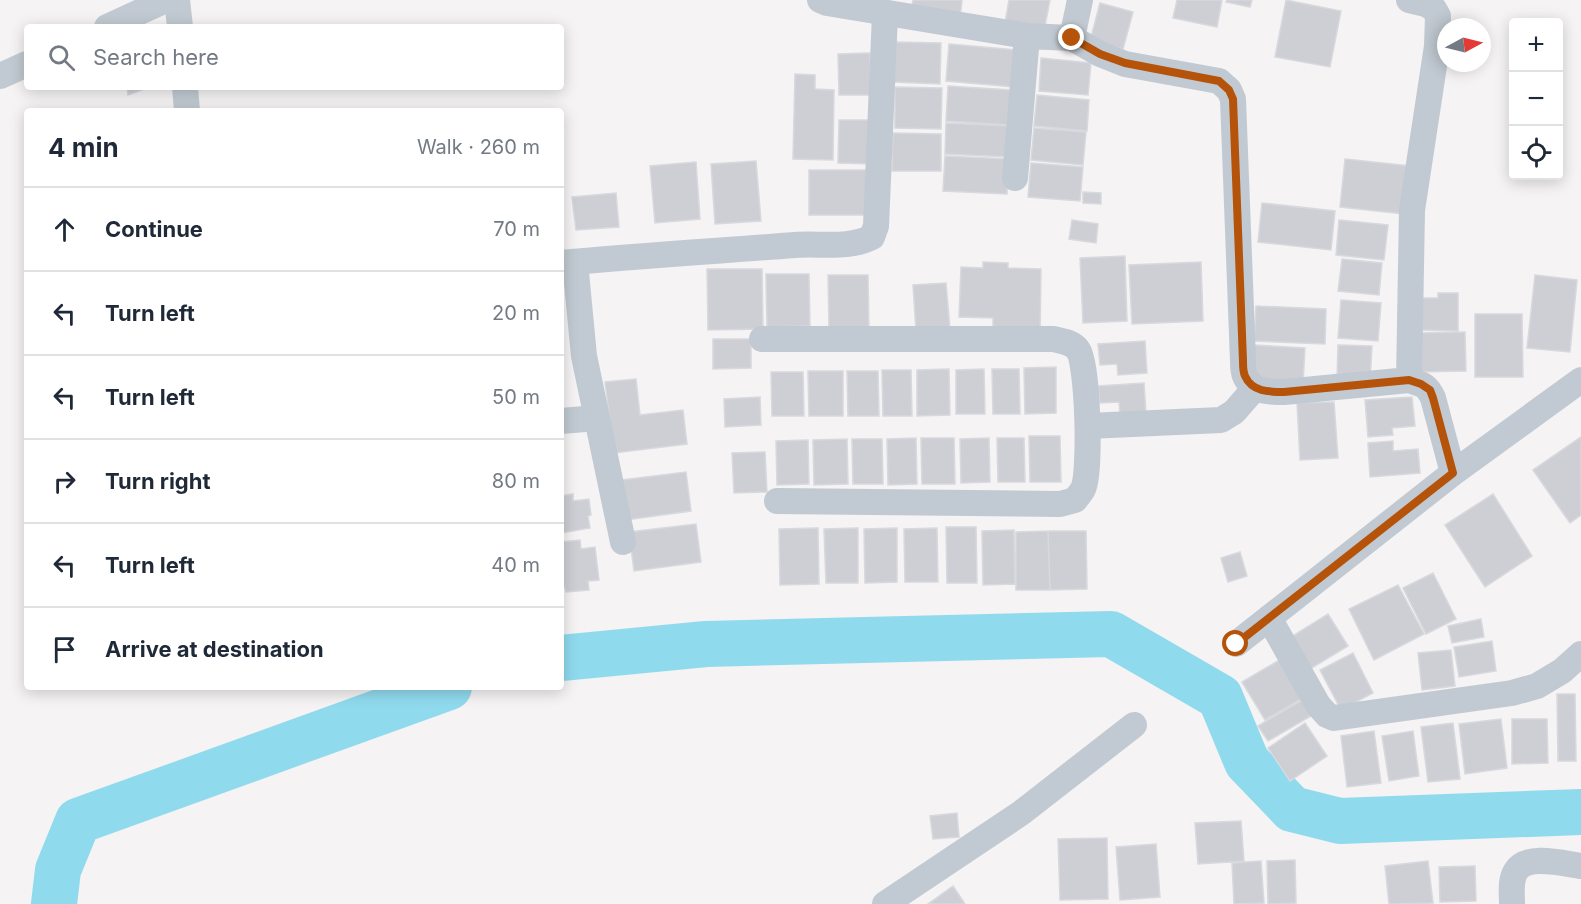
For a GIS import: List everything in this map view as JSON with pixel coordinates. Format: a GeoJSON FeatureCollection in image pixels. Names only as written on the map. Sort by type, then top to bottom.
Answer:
{"type":"FeatureCollection","features":[{"type":"Feature","properties":{"kind":"street"},"geometry":{"type":"LineString","coordinates":[[114,24],[166,0]]}},
{"type":"Feature","properties":{"kind":"street"},"geometry":{"type":"LineString","coordinates":[[177,0],[180,24]]}},
{"type":"Feature","properties":{"kind":"street"},"geometry":{"type":"LineString","coordinates":[[820,0],[885,14],[1027,36],[1072,38],[1100,54],[1125,63],[1219,81],[1229,90],[1233,99],[1245,376],[1255,388],[1269,392],[1409,380],[1421,384],[1430,390],[1433,398],[1453,473]]}},
{"type":"Feature","properties":{"kind":"street"},"geometry":{"type":"LineString","coordinates":[[1072,38],[1080,0]]}},
{"type":"Feature","properties":{"kind":"street"},"geometry":{"type":"LineString","coordinates":[[1409,0],[1426,4],[1434,9],[1438,16],[1437,46],[1412,210],[1409,380]]}},
{"type":"Feature","properties":{"kind":"street"},"geometry":{"type":"LineString","coordinates":[[623,542],[584,356],[568,262],[803,245],[848,244],[862,242],[872,237],[876,226],[885,14]]}},
{"type":"Feature","properties":{"kind":"street"},"geometry":{"type":"LineString","coordinates":[[1015,178],[1027,36]]}},
{"type":"Feature","properties":{"kind":"street"},"geometry":{"type":"LineString","coordinates":[[0,76],[24,65]]}},
{"type":"Feature","properties":{"kind":"street"},"geometry":{"type":"LineString","coordinates":[[185,90],[187,108]]}},
{"type":"Feature","properties":{"kind":"street"},"geometry":{"type":"LineString","coordinates":[[762,339],[1053,339],[1067,342],[1078,350],[1083,363],[1088,426],[1088,463],[1084,488],[1075,500],[1060,504],[777,501]]}},
{"type":"Feature","properties":{"kind":"street"},"geometry":{"type":"LineString","coordinates":[[1236,644],[1453,473],[1581,380]]}},
{"type":"Feature","properties":{"kind":"street"},"geometry":{"type":"LineString","coordinates":[[1088,426],[1221,420],[1234,412],[1255,388]]}},
{"type":"Feature","properties":{"kind":"street"},"geometry":{"type":"LineString","coordinates":[[564,422],[597,418]]}},
{"type":"Feature","properties":{"kind":"street"},"geometry":{"type":"LineString","coordinates":[[1269,618],[1318,705],[1327,715],[1334,718],[1520,691],[1537,686],[1562,671],[1581,654]]}},
{"type":"Feature","properties":{"kind":"street"},"geometry":{"type":"LineString","coordinates":[[885,904],[1021,813],[1134,726]]}},
{"type":"Feature","properties":{"kind":"street"},"geometry":{"type":"LineString","coordinates":[[1512,904],[1511,884],[1516,869],[1527,862],[1544,860],[1581,866]]}},
{"type":"Feature","properties":{"kind":"building"},"geometry":{"type":"Polygon","coordinates":[[[913,0],[962,0],[960,19],[911,13],[913,0]]]}},
{"type":"Feature","properties":{"kind":"building"},"geometry":{"type":"Polygon","coordinates":[[[1009,0],[1050,0],[1044,31],[1005,23],[1009,0]]]}},
{"type":"Feature","properties":{"kind":"building"},"geometry":{"type":"Polygon","coordinates":[[[1177,0],[1222,0],[1217,27],[1173,18],[1177,0]]]}},
{"type":"Feature","properties":{"kind":"building"},"geometry":{"type":"Polygon","coordinates":[[[1227,0],[1252,0],[1250,7],[1226,2],[1227,0]]]}},
{"type":"Feature","properties":{"kind":"building"},"geometry":{"type":"Polygon","coordinates":[[[1286,0],[1341,11],[1330,67],[1275,57],[1286,0]]]}},
{"type":"Feature","properties":{"kind":"building"},"geometry":{"type":"Polygon","coordinates":[[[1100,3],[1133,12],[1123,49],[1090,41],[1100,3]]]}},
{"type":"Feature","properties":{"kind":"building"},"geometry":{"type":"Polygon","coordinates":[[[896,42],[941,43],[940,84],[894,82],[896,42]]]}},
{"type":"Feature","properties":{"kind":"building"},"geometry":{"type":"Polygon","coordinates":[[[949,44],[1017,50],[1014,87],[946,81],[949,44]]]}},
{"type":"Feature","properties":{"kind":"building"},"geometry":{"type":"Polygon","coordinates":[[[870,53],[871,95],[839,95],[838,54],[870,53]]]}},
{"type":"Feature","properties":{"kind":"building"},"geometry":{"type":"Polygon","coordinates":[[[1041,58],[1091,63],[1088,95],[1039,91],[1041,58]]]}},
{"type":"Feature","properties":{"kind":"building"},"geometry":{"type":"Polygon","coordinates":[[[795,74],[815,75],[815,89],[834,90],[833,160],[793,159],[795,74]]]}},
{"type":"Feature","properties":{"kind":"building"},"geometry":{"type":"Polygon","coordinates":[[[948,86],[1011,90],[1009,125],[946,121],[948,86]]]}},
{"type":"Feature","properties":{"kind":"building"},"geometry":{"type":"Polygon","coordinates":[[[895,87],[942,88],[941,129],[895,128],[895,87]]]}},
{"type":"Feature","properties":{"kind":"building"},"geometry":{"type":"Polygon","coordinates":[[[127,90],[142,90],[128,95],[127,90]]]}},
{"type":"Feature","properties":{"kind":"building"},"geometry":{"type":"Polygon","coordinates":[[[1037,95],[1089,100],[1087,131],[1034,126],[1037,95]]]}},
{"type":"Feature","properties":{"kind":"building"},"geometry":{"type":"Polygon","coordinates":[[[839,120],[873,120],[872,164],[838,163],[839,120]]]}},
{"type":"Feature","properties":{"kind":"building"},"geometry":{"type":"Polygon","coordinates":[[[946,123],[1011,126],[1009,157],[945,154],[946,123]]]}},
{"type":"Feature","properties":{"kind":"building"},"geometry":{"type":"Polygon","coordinates":[[[1034,128],[1086,132],[1083,165],[1031,160],[1034,128]]]}},
{"type":"Feature","properties":{"kind":"building"},"geometry":{"type":"Polygon","coordinates":[[[893,133],[941,134],[941,171],[892,171],[893,133]]]}},
{"type":"Feature","properties":{"kind":"building"},"geometry":{"type":"Polygon","coordinates":[[[945,156],[1008,159],[1007,194],[943,191],[945,156]]]}},
{"type":"Feature","properties":{"kind":"building"},"geometry":{"type":"Polygon","coordinates":[[[1345,159],[1410,166],[1404,214],[1340,207],[1345,159]]]}},
{"type":"Feature","properties":{"kind":"building"},"geometry":{"type":"Polygon","coordinates":[[[756,161],[761,221],[715,224],[711,164],[756,161]]]}},
{"type":"Feature","properties":{"kind":"building"},"geometry":{"type":"Polygon","coordinates":[[[696,162],[700,219],[655,223],[650,166],[696,162]]]}},
{"type":"Feature","properties":{"kind":"building"},"geometry":{"type":"Polygon","coordinates":[[[1031,163],[1083,167],[1080,201],[1028,197],[1031,163]]]}},
{"type":"Feature","properties":{"kind":"building"},"geometry":{"type":"Polygon","coordinates":[[[809,170],[866,170],[866,215],[809,215],[809,170]]]}},
{"type":"Feature","properties":{"kind":"building"},"geometry":{"type":"Polygon","coordinates":[[[1083,192],[1101,193],[1101,204],[1083,203],[1083,192]]]}},
{"type":"Feature","properties":{"kind":"building"},"geometry":{"type":"Polygon","coordinates":[[[616,193],[619,227],[576,230],[572,197],[616,193]]]}},
{"type":"Feature","properties":{"kind":"building"},"geometry":{"type":"Polygon","coordinates":[[[1262,203],[1335,211],[1331,250],[1258,242],[1262,203]]]}},
{"type":"Feature","properties":{"kind":"building"},"geometry":{"type":"Polygon","coordinates":[[[1072,220],[1098,224],[1096,243],[1069,239],[1072,220]]]}},
{"type":"Feature","properties":{"kind":"building"},"geometry":{"type":"Polygon","coordinates":[[[1339,220],[1388,225],[1384,260],[1336,255],[1339,220]]]}},
{"type":"Feature","properties":{"kind":"building"},"geometry":{"type":"Polygon","coordinates":[[[1125,256],[1127,321],[1083,323],[1080,258],[1125,256]]]}},
{"type":"Feature","properties":{"kind":"building"},"geometry":{"type":"Polygon","coordinates":[[[1342,259],[1382,263],[1379,295],[1338,291],[1342,259]]]}},
{"type":"Feature","properties":{"kind":"building"},"geometry":{"type":"Polygon","coordinates":[[[983,262],[1008,263],[1008,268],[1041,269],[1040,334],[993,332],[993,318],[959,317],[961,267],[983,268],[983,262]]]}},
{"type":"Feature","properties":{"kind":"building"},"geometry":{"type":"Polygon","coordinates":[[[1201,262],[1203,321],[1132,324],[1129,265],[1201,262]]]}},
{"type":"Feature","properties":{"kind":"building"},"geometry":{"type":"Polygon","coordinates":[[[707,269],[762,269],[763,329],[708,330],[707,269]]]}},
{"type":"Feature","properties":{"kind":"building"},"geometry":{"type":"Polygon","coordinates":[[[766,274],[809,274],[810,326],[767,327],[766,274]]]}},
{"type":"Feature","properties":{"kind":"building"},"geometry":{"type":"Polygon","coordinates":[[[828,275],[868,275],[869,331],[829,332],[828,275]]]}},
{"type":"Feature","properties":{"kind":"building"},"geometry":{"type":"Polygon","coordinates":[[[1535,275],[1577,280],[1570,352],[1527,348],[1535,275]]]}},
{"type":"Feature","properties":{"kind":"building"},"geometry":{"type":"Polygon","coordinates":[[[946,283],[950,329],[916,331],[913,285],[946,283]]]}},
{"type":"Feature","properties":{"kind":"building"},"geometry":{"type":"Polygon","coordinates":[[[1438,293],[1458,293],[1458,331],[1422,330],[1422,298],[1438,298],[1438,293]]]}},
{"type":"Feature","properties":{"kind":"building"},"geometry":{"type":"Polygon","coordinates":[[[1341,300],[1381,303],[1378,341],[1338,338],[1341,300]]]}},
{"type":"Feature","properties":{"kind":"building"},"geometry":{"type":"Polygon","coordinates":[[[1256,306],[1326,309],[1325,344],[1254,341],[1256,306]]]}},
{"type":"Feature","properties":{"kind":"building"},"geometry":{"type":"Polygon","coordinates":[[[1475,314],[1522,314],[1523,377],[1475,377],[1475,314]]]}},
{"type":"Feature","properties":{"kind":"building"},"geometry":{"type":"Polygon","coordinates":[[[1465,332],[1466,371],[1415,372],[1415,333],[1465,332]]]}},
{"type":"Feature","properties":{"kind":"building"},"geometry":{"type":"Polygon","coordinates":[[[713,339],[751,339],[751,368],[713,369],[713,339]]]}},
{"type":"Feature","properties":{"kind":"building"},"geometry":{"type":"Polygon","coordinates":[[[1145,341],[1147,373],[1118,375],[1117,364],[1100,365],[1098,344],[1145,341]]]}},
{"type":"Feature","properties":{"kind":"building"},"geometry":{"type":"Polygon","coordinates":[[[1253,345],[1305,348],[1303,383],[1251,381],[1253,345]]]}},
{"type":"Feature","properties":{"kind":"building"},"geometry":{"type":"Polygon","coordinates":[[[1338,345],[1372,346],[1370,381],[1337,379],[1338,345]]]}},
{"type":"Feature","properties":{"kind":"building"},"geometry":{"type":"Polygon","coordinates":[[[1056,367],[1056,413],[1025,414],[1024,368],[1056,367]]]}},
{"type":"Feature","properties":{"kind":"building"},"geometry":{"type":"Polygon","coordinates":[[[949,369],[950,415],[917,416],[917,370],[949,369]]]}},
{"type":"Feature","properties":{"kind":"building"},"geometry":{"type":"Polygon","coordinates":[[[984,369],[985,414],[956,414],[956,370],[984,369]]]}},
{"type":"Feature","properties":{"kind":"building"},"geometry":{"type":"Polygon","coordinates":[[[992,369],[1019,369],[1020,414],[993,414],[992,369]]]}},
{"type":"Feature","properties":{"kind":"building"},"geometry":{"type":"Polygon","coordinates":[[[882,370],[911,370],[912,416],[883,416],[882,370]]]}},
{"type":"Feature","properties":{"kind":"building"},"geometry":{"type":"Polygon","coordinates":[[[808,371],[843,371],[843,416],[809,416],[808,371]]]}},
{"type":"Feature","properties":{"kind":"building"},"geometry":{"type":"Polygon","coordinates":[[[847,371],[878,371],[879,416],[848,416],[847,371]]]}},
{"type":"Feature","properties":{"kind":"building"},"geometry":{"type":"Polygon","coordinates":[[[771,372],[803,372],[804,416],[772,416],[771,372]]]}},
{"type":"Feature","properties":{"kind":"building"},"geometry":{"type":"Polygon","coordinates":[[[636,379],[640,415],[683,410],[687,444],[614,453],[605,382],[636,379]]]}},
{"type":"Feature","properties":{"kind":"building"},"geometry":{"type":"Polygon","coordinates":[[[1144,383],[1146,414],[1120,415],[1119,402],[1100,403],[1098,386],[1144,383]]]}},
{"type":"Feature","properties":{"kind":"building"},"geometry":{"type":"Polygon","coordinates":[[[760,397],[761,425],[725,427],[724,399],[760,397]]]}},
{"type":"Feature","properties":{"kind":"building"},"geometry":{"type":"Polygon","coordinates":[[[1412,397],[1415,426],[1392,428],[1393,435],[1368,437],[1365,400],[1412,397]]]}},
{"type":"Feature","properties":{"kind":"building"},"geometry":{"type":"Polygon","coordinates":[[[1334,402],[1338,458],[1300,460],[1297,403],[1334,402]]]}},
{"type":"Feature","properties":{"kind":"building"},"geometry":{"type":"Polygon","coordinates":[[[1029,436],[1060,436],[1061,482],[1030,482],[1029,436]]]}},
{"type":"Feature","properties":{"kind":"building"},"geometry":{"type":"Polygon","coordinates":[[[1581,437],[1581,515],[1570,523],[1533,470],[1581,437]]]}},
{"type":"Feature","properties":{"kind":"building"},"geometry":{"type":"Polygon","coordinates":[[[916,438],[917,484],[888,485],[887,439],[916,438]]]}},
{"type":"Feature","properties":{"kind":"building"},"geometry":{"type":"Polygon","coordinates":[[[921,438],[954,438],[955,484],[922,484],[921,438]]]}},
{"type":"Feature","properties":{"kind":"building"},"geometry":{"type":"Polygon","coordinates":[[[989,438],[990,482],[961,483],[960,439],[989,438]]]}},
{"type":"Feature","properties":{"kind":"building"},"geometry":{"type":"Polygon","coordinates":[[[997,438],[1024,438],[1025,482],[998,482],[997,438]]]}},
{"type":"Feature","properties":{"kind":"building"},"geometry":{"type":"Polygon","coordinates":[[[847,439],[848,484],[814,485],[813,440],[847,439]]]}},
{"type":"Feature","properties":{"kind":"building"},"geometry":{"type":"Polygon","coordinates":[[[852,439],[882,439],[883,484],[853,484],[852,439]]]}},
{"type":"Feature","properties":{"kind":"building"},"geometry":{"type":"Polygon","coordinates":[[[808,440],[809,484],[777,485],[776,441],[808,440]]]}},
{"type":"Feature","properties":{"kind":"building"},"geometry":{"type":"Polygon","coordinates":[[[1393,441],[1393,451],[1418,449],[1420,473],[1370,477],[1368,443],[1393,441]]]}},
{"type":"Feature","properties":{"kind":"building"},"geometry":{"type":"Polygon","coordinates":[[[765,452],[767,492],[734,493],[732,453],[765,452]]]}},
{"type":"Feature","properties":{"kind":"building"},"geometry":{"type":"Polygon","coordinates":[[[686,472],[691,511],[626,520],[622,480],[686,472]]]}},
{"type":"Feature","properties":{"kind":"building"},"geometry":{"type":"Polygon","coordinates":[[[573,494],[573,501],[589,499],[590,528],[564,532],[564,496],[573,494]]]}},
{"type":"Feature","properties":{"kind":"building"},"geometry":{"type":"Polygon","coordinates":[[[1493,494],[1532,556],[1485,587],[1445,525],[1493,494]]]}},
{"type":"Feature","properties":{"kind":"building"},"geometry":{"type":"Polygon","coordinates":[[[696,524],[701,562],[634,571],[629,532],[696,524]]]}},
{"type":"Feature","properties":{"kind":"building"},"geometry":{"type":"Polygon","coordinates":[[[946,527],[976,527],[977,583],[947,583],[946,527]]]}},
{"type":"Feature","properties":{"kind":"building"},"geometry":{"type":"Polygon","coordinates":[[[818,528],[819,584],[780,585],[779,529],[818,528]]]}},
{"type":"Feature","properties":{"kind":"building"},"geometry":{"type":"Polygon","coordinates":[[[858,528],[858,583],[826,583],[824,529],[858,528]]]}},
{"type":"Feature","properties":{"kind":"building"},"geometry":{"type":"Polygon","coordinates":[[[897,528],[897,582],[865,583],[864,529],[897,528]]]}},
{"type":"Feature","properties":{"kind":"building"},"geometry":{"type":"Polygon","coordinates":[[[937,528],[938,582],[905,582],[904,529],[937,528]]]}},
{"type":"Feature","properties":{"kind":"building"},"geometry":{"type":"Polygon","coordinates":[[[1014,530],[1015,584],[983,585],[982,531],[1014,530]]]}},
{"type":"Feature","properties":{"kind":"building"},"geometry":{"type":"Polygon","coordinates":[[[1048,531],[1086,531],[1087,589],[1050,590],[1048,531]]]}},
{"type":"Feature","properties":{"kind":"building"},"geometry":{"type":"Polygon","coordinates":[[[1048,531],[1050,590],[1016,590],[1016,532],[1048,531]]]}},
{"type":"Feature","properties":{"kind":"building"},"geometry":{"type":"Polygon","coordinates":[[[580,540],[581,549],[595,547],[599,580],[588,581],[589,590],[566,592],[564,542],[580,540]]]}},
{"type":"Feature","properties":{"kind":"building"},"geometry":{"type":"Polygon","coordinates":[[[1240,552],[1247,576],[1228,582],[1221,558],[1240,552]]]}},
{"type":"Feature","properties":{"kind":"building"},"geometry":{"type":"Polygon","coordinates":[[[1433,573],[1456,619],[1426,634],[1403,588],[1433,573]]]}},
{"type":"Feature","properties":{"kind":"building"},"geometry":{"type":"Polygon","coordinates":[[[1398,585],[1424,634],[1374,660],[1349,609],[1398,585]]]}},
{"type":"Feature","properties":{"kind":"building"},"geometry":{"type":"Polygon","coordinates":[[[1328,614],[1348,646],[1310,669],[1291,637],[1328,614]]]}},
{"type":"Feature","properties":{"kind":"building"},"geometry":{"type":"Polygon","coordinates":[[[1481,619],[1484,637],[1452,643],[1448,626],[1481,619]]]}},
{"type":"Feature","properties":{"kind":"building"},"geometry":{"type":"Polygon","coordinates":[[[1492,641],[1496,671],[1459,677],[1454,647],[1492,641]]]}},
{"type":"Feature","properties":{"kind":"building"},"geometry":{"type":"Polygon","coordinates":[[[1451,650],[1455,686],[1422,690],[1418,653],[1451,650]]]}},
{"type":"Feature","properties":{"kind":"building"},"geometry":{"type":"Polygon","coordinates":[[[1353,653],[1373,693],[1341,710],[1320,670],[1353,653]]]}},
{"type":"Feature","properties":{"kind":"building"},"geometry":{"type":"Polygon","coordinates":[[[1288,655],[1310,694],[1265,720],[1242,682],[1288,655]]]}},
{"type":"Feature","properties":{"kind":"building"},"geometry":{"type":"Polygon","coordinates":[[[1557,694],[1575,694],[1576,761],[1558,761],[1557,694]]]}},
{"type":"Feature","properties":{"kind":"building"},"geometry":{"type":"Polygon","coordinates":[[[1302,700],[1311,716],[1268,741],[1258,726],[1302,700]]]}},
{"type":"Feature","properties":{"kind":"building"},"geometry":{"type":"Polygon","coordinates":[[[1501,719],[1507,768],[1465,774],[1459,724],[1501,719]]]}},
{"type":"Feature","properties":{"kind":"building"},"geometry":{"type":"Polygon","coordinates":[[[1512,719],[1547,719],[1548,763],[1512,764],[1512,719]]]}},
{"type":"Feature","properties":{"kind":"building"},"geometry":{"type":"Polygon","coordinates":[[[1305,723],[1327,756],[1290,781],[1268,748],[1305,723]]]}},
{"type":"Feature","properties":{"kind":"building"},"geometry":{"type":"Polygon","coordinates":[[[1453,723],[1460,779],[1428,782],[1421,727],[1453,723]]]}},
{"type":"Feature","properties":{"kind":"building"},"geometry":{"type":"Polygon","coordinates":[[[1374,731],[1381,783],[1347,787],[1341,736],[1374,731]]]}},
{"type":"Feature","properties":{"kind":"building"},"geometry":{"type":"Polygon","coordinates":[[[1413,731],[1419,776],[1389,781],[1382,736],[1413,731]]]}},
{"type":"Feature","properties":{"kind":"building"},"geometry":{"type":"Polygon","coordinates":[[[957,813],[959,837],[933,839],[930,816],[957,813]]]}},
{"type":"Feature","properties":{"kind":"building"},"geometry":{"type":"Polygon","coordinates":[[[1241,821],[1244,861],[1198,864],[1195,823],[1241,821]]]}},
{"type":"Feature","properties":{"kind":"building"},"geometry":{"type":"Polygon","coordinates":[[[1107,838],[1108,899],[1060,900],[1058,839],[1107,838]]]}},
{"type":"Feature","properties":{"kind":"building"},"geometry":{"type":"Polygon","coordinates":[[[1156,844],[1160,897],[1120,900],[1116,847],[1156,844]]]}},
{"type":"Feature","properties":{"kind":"building"},"geometry":{"type":"Polygon","coordinates":[[[1295,860],[1296,903],[1268,904],[1267,861],[1295,860]]]}},
{"type":"Feature","properties":{"kind":"building"},"geometry":{"type":"Polygon","coordinates":[[[1261,861],[1264,903],[1234,904],[1232,863],[1261,861]]]}},
{"type":"Feature","properties":{"kind":"building"},"geometry":{"type":"Polygon","coordinates":[[[1428,861],[1433,903],[1389,904],[1385,866],[1428,861]]]}},
{"type":"Feature","properties":{"kind":"building"},"geometry":{"type":"Polygon","coordinates":[[[1475,866],[1476,901],[1440,902],[1439,867],[1475,866]]]}},
{"type":"Feature","properties":{"kind":"building"},"geometry":{"type":"Polygon","coordinates":[[[953,886],[965,904],[928,904],[953,886]]]}},
{"type":"Feature","properties":{"kind":"waterway"},"geometry":{"type":"LineString","coordinates":[[564,658],[706,644],[1111,634],[1220,697],[1247,762],[1292,809],[1340,821],[1581,812]]}},
{"type":"Feature","properties":{"kind":"waterway"},"geometry":{"type":"LineString","coordinates":[[54,904],[58,870],[78,821],[441,690]]}},
{"type":"Feature","properties":{"kind":"route"},"geometry":{"type":"LineString","coordinates":[[1072,38],[1100,54],[1125,63],[1219,81],[1229,90],[1233,99],[1243,361],[1245,376],[1255,388],[1269,392],[1284,392],[1409,380],[1430,390],[1444,436],[1453,473],[1236,644]]}}]}
